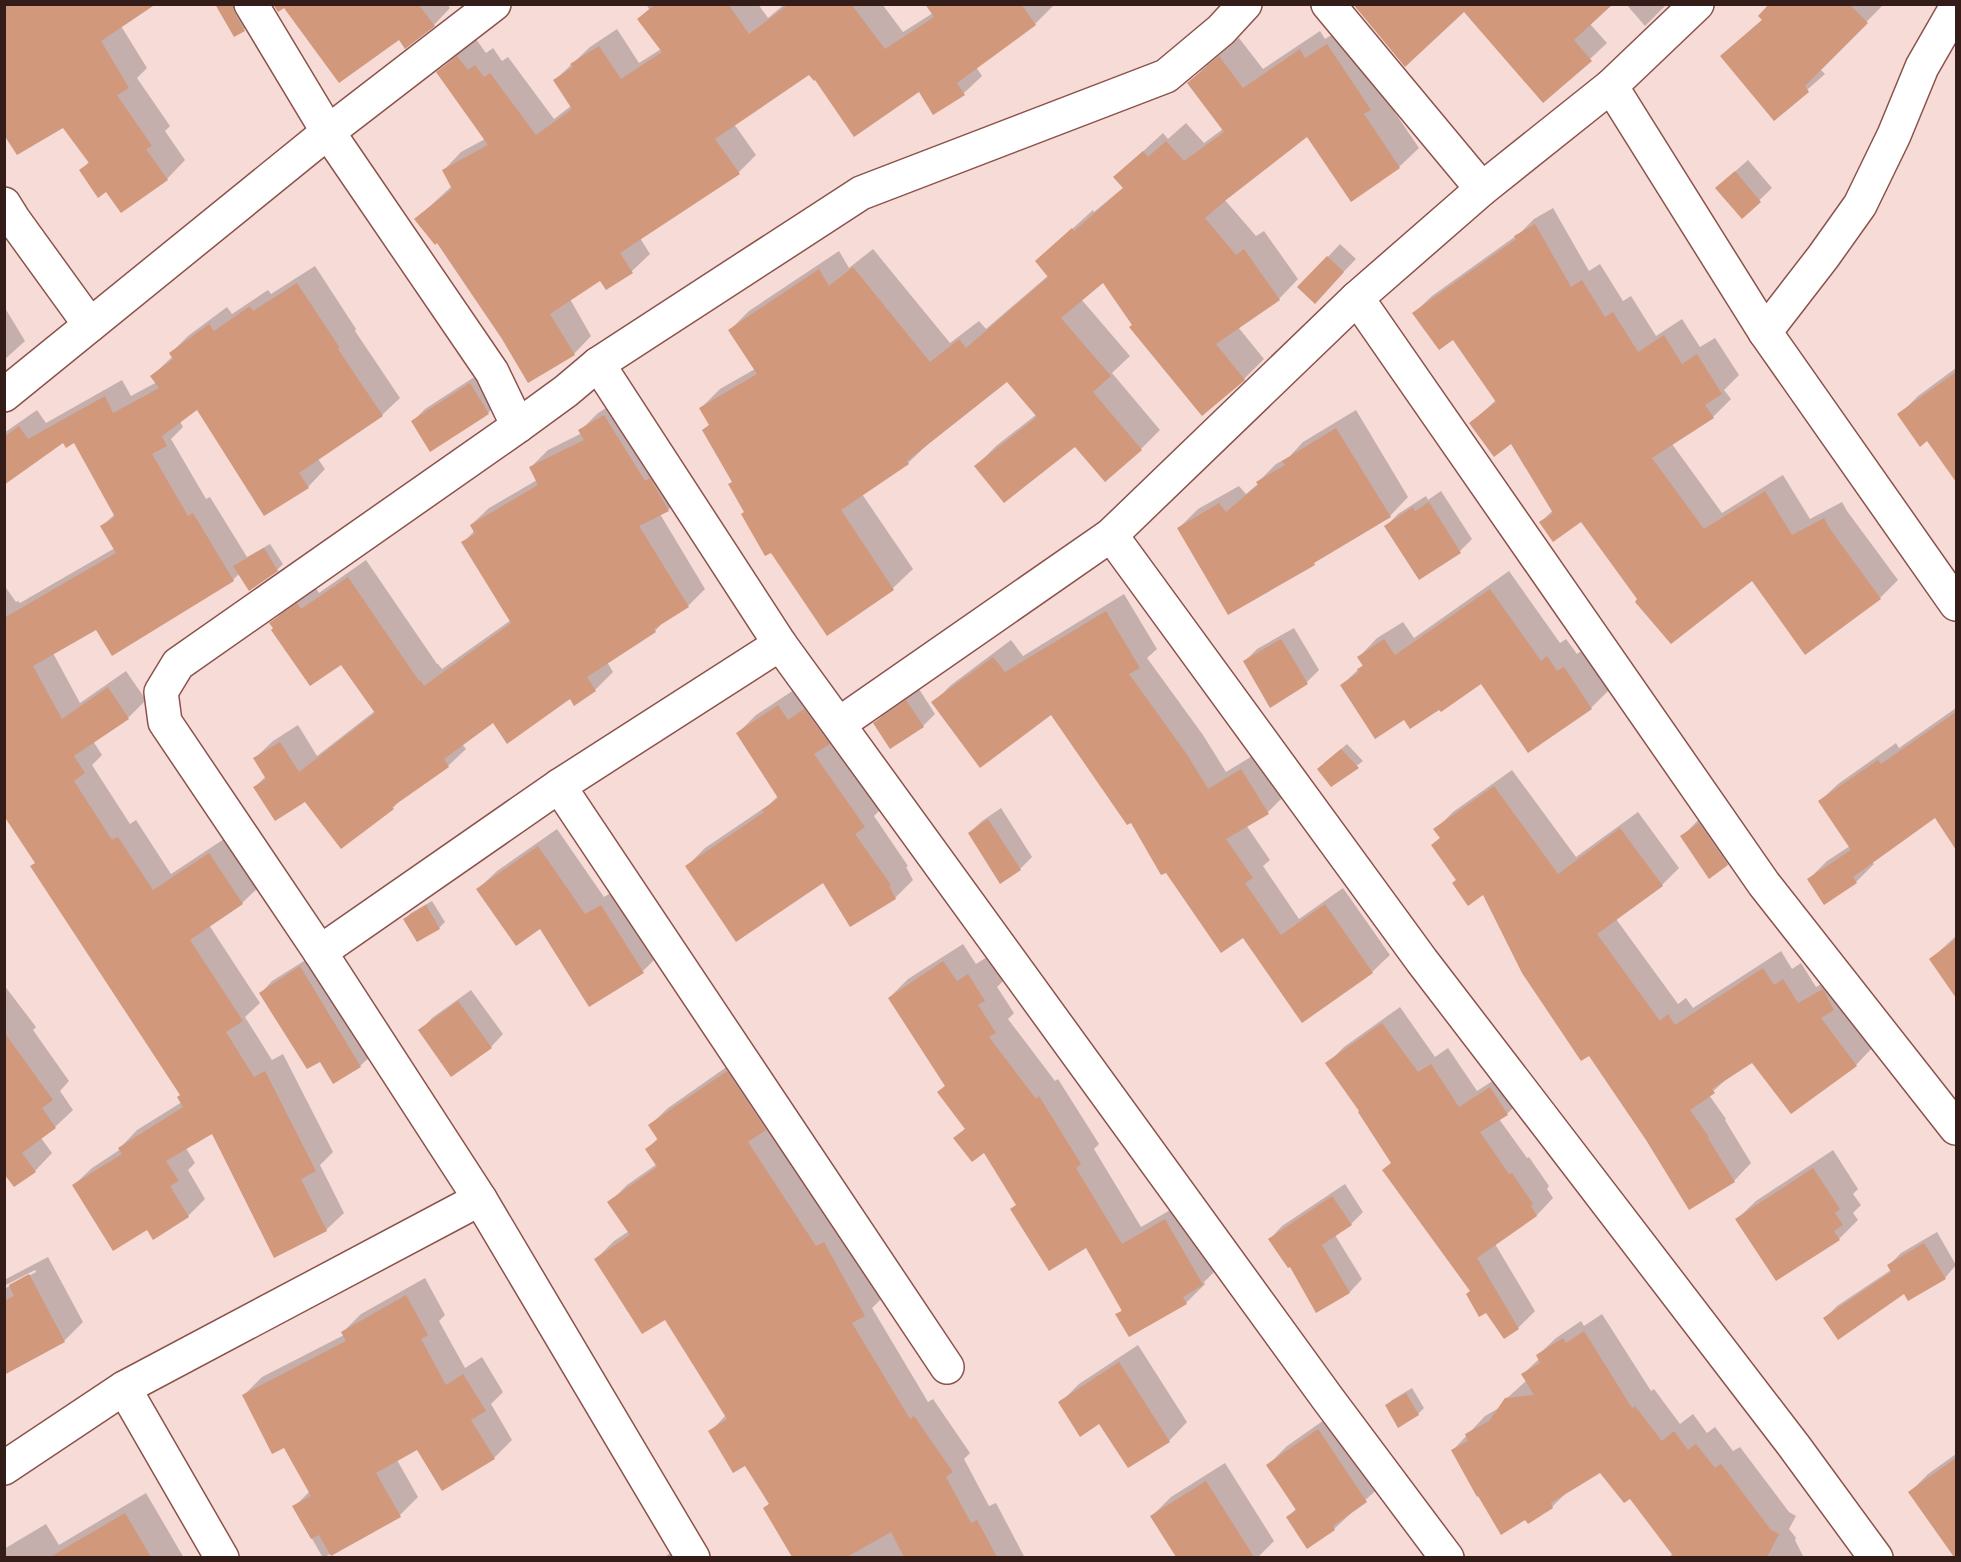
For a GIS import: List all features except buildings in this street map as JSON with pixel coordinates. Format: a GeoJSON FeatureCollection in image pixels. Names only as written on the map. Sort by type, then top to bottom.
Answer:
{"type":"FeatureCollection","features":[{"type":"Feature","properties":{"kind":"street"},"geometry":{"type":"LineString","coordinates":[[251,4],[328,132],[492,372],[518,426]]}},
{"type":"Feature","properties":{"kind":"street"},"geometry":{"type":"LineString","coordinates":[[4,395],[328,132],[494,4]]}},
{"type":"Feature","properties":{"kind":"street"},"geometry":{"type":"LineString","coordinates":[[693,1557],[480,1199],[320,952],[165,722],[161,692],[178,664],[518,426],[598,364],[861,193],[1166,76],[1221,30],[1245,4]]}},
{"type":"Feature","properties":{"kind":"street"},"geometry":{"type":"LineString","coordinates":[[1328,4],[1482,189]]}},
{"type":"Feature","properties":{"kind":"street"},"geometry":{"type":"LineString","coordinates":[[839,724],[1111,534],[1357,298],[1482,189],[1611,86],[1697,4]]}},
{"type":"Feature","properties":{"kind":"street"},"geometry":{"type":"LineString","coordinates":[[1765,332],[1824,257],[1860,205],[1894,135],[1922,67],[1952,12]]}},
{"type":"Feature","properties":{"kind":"street"},"geometry":{"type":"LineString","coordinates":[[1611,86],[1765,332],[1956,604]]}},
{"type":"Feature","properties":{"kind":"street"},"geometry":{"type":"LineString","coordinates":[[8,217],[90,325]]}},
{"type":"Feature","properties":{"kind":"street"},"geometry":{"type":"LineString","coordinates":[[1357,298],[1764,884],[1956,1128]]}},
{"type":"Feature","properties":{"kind":"street"},"geometry":{"type":"LineString","coordinates":[[598,364],[780,644],[1321,1389],[1447,1557]]}},
{"type":"Feature","properties":{"kind":"street"},"geometry":{"type":"LineString","coordinates":[[1111,534],[1422,961],[1794,1446],[1876,1557]]}},
{"type":"Feature","properties":{"kind":"street"},"geometry":{"type":"LineString","coordinates":[[320,952],[559,786],[780,644]]}},
{"type":"Feature","properties":{"kind":"street"},"geometry":{"type":"LineString","coordinates":[[559,786],[948,1367]]}},
{"type":"Feature","properties":{"kind":"street"},"geometry":{"type":"LineString","coordinates":[[4,1468],[124,1388],[480,1199]]}},
{"type":"Feature","properties":{"kind":"street"},"geometry":{"type":"LineString","coordinates":[[124,1388],[222,1557]]}}]}
